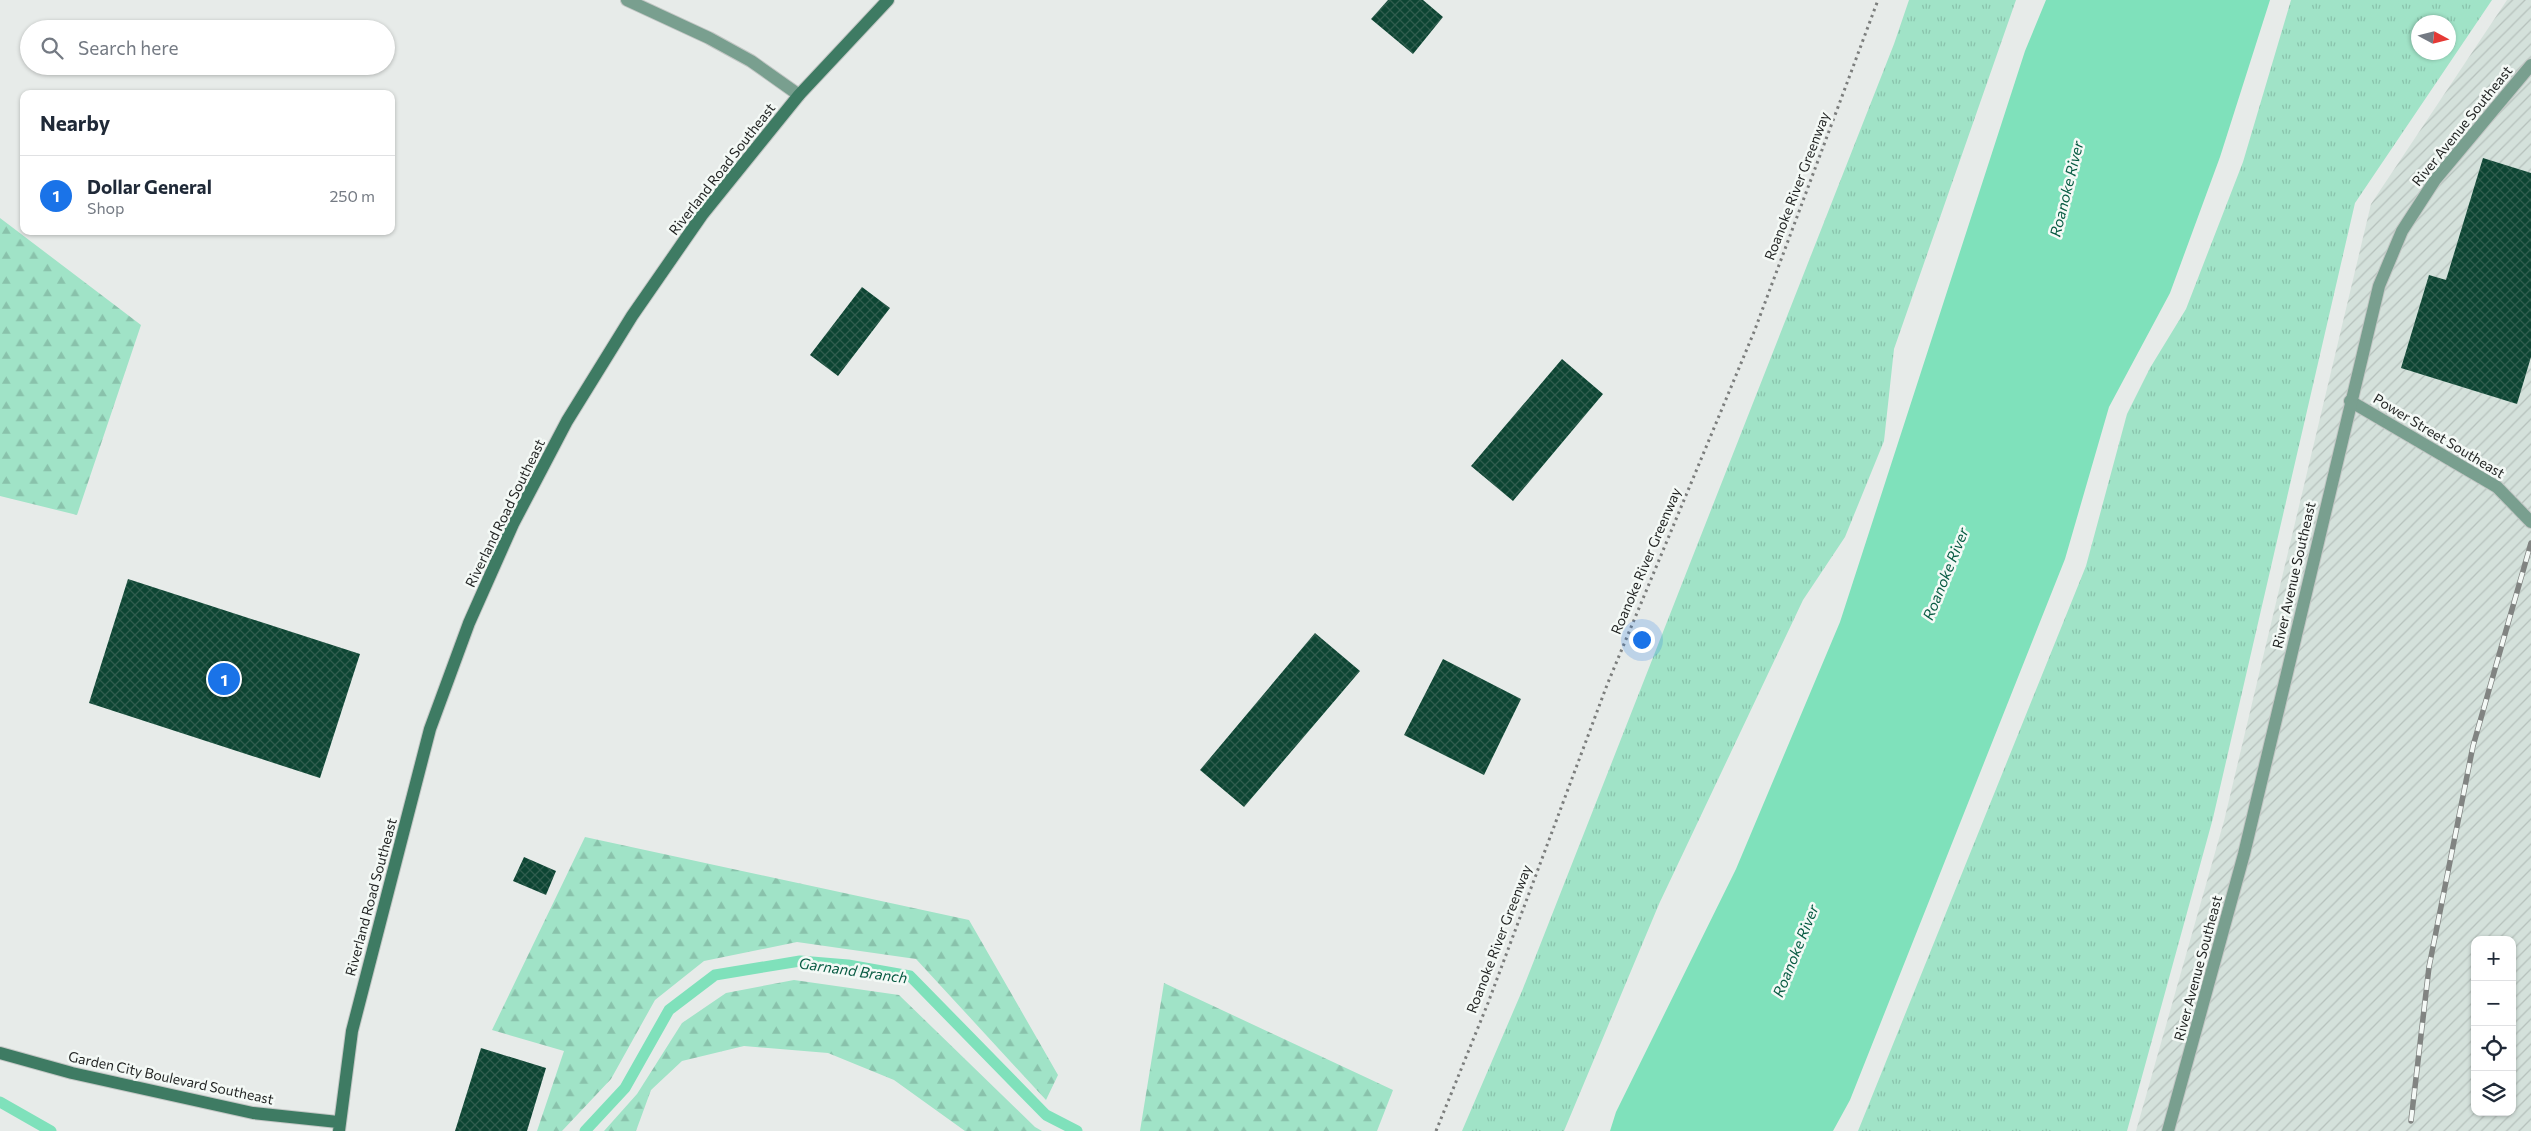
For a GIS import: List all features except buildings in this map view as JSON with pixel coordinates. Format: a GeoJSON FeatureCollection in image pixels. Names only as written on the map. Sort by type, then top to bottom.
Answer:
{"type":"FeatureCollection","features":[{"type":"Feature","properties":{"kind":"main road","name":"Riverland Road Southeast"},"geometry":{"type":"LineString","coordinates":[[338,1127],[352,1031],[430,729],[469,623],[513,524],[567,421],[632,316],[702,215],[799,95],[888,0]]}},
{"type":"Feature","properties":{"kind":"main road","name":"Garden City Boulevard Southeast"},"geometry":{"type":"LineString","coordinates":[[0,1053],[72,1073],[253,1113],[338,1127]]}},
{"type":"Feature","properties":{"kind":"street"},"geometry":{"type":"LineString","coordinates":[[627,0],[709,38],[751,61],[799,95]]}},
{"type":"Feature","properties":{"kind":"street","name":"River Avenue Southeast"},"geometry":{"type":"LineString","coordinates":[[2168,1131],[2244,854],[2371,309],[2402,231],[2435,180],[2531,65]]}},
{"type":"Feature","properties":{"kind":"street","name":"Power Street Southeast"},"geometry":{"type":"LineString","coordinates":[[2350,401],[2497,487],[2531,522]]}},
{"type":"Feature","properties":{"kind":"path","name":"Roanoke River Greenway"},"geometry":{"type":"LineString","coordinates":[[1436,1131],[1491,994],[1607,684],[1757,323],[1878,0]]}},
{"type":"Feature","properties":{"kind":"shaded area"},"geometry":{"type":"Polygon","coordinates":[[[2507,0],[2531,0],[2531,1131],[2136,1131],[2224,821],[2371,204],[2507,0]]]}},
{"type":"Feature","properties":{"kind":"green space"},"geometry":{"type":"Polygon","coordinates":[[[1909,0],[2016,0],[1894,349],[1884,441],[1845,537],[1803,600],[1659,904],[1564,1131],[1462,1131],[1522,991],[1894,44],[1909,0]]]}},
{"type":"Feature","properties":{"kind":"green space"},"geometry":{"type":"Polygon","coordinates":[[[2291,0],[2492,0],[2456,53],[2456,15],[2411,15],[2411,60],[2452,60],[2355,203],[2213,818],[2127,1131],[1858,1131],[2086,566],[2127,414],[2150,368],[2186,309],[2243,162],[2291,0]]]}},
{"type":"Feature","properties":{"kind":"green space"},"geometry":{"type":"Polygon","coordinates":[[[0,218],[141,325],[77,515],[0,496],[0,218]]]}},
{"type":"Feature","properties":{"kind":"green space"},"geometry":{"type":"Polygon","coordinates":[[[585,837],[969,920],[1058,1075],[1046,1100],[916,959],[797,942],[704,961],[655,1000],[611,1079],[562,1131],[537,1131],[564,1051],[492,1030],[585,837]]]}},
{"type":"Feature","properties":{"kind":"green space"},"geometry":{"type":"Polygon","coordinates":[[[794,980],[899,995],[1035,1127],[1042,1131],[965,1131],[894,1080],[828,1053],[744,1046],[682,1061],[651,1090],[636,1131],[604,1131],[637,1094],[682,1023],[726,993],[794,980]]]}},
{"type":"Feature","properties":{"kind":"green space"},"geometry":{"type":"Polygon","coordinates":[[[1164,983],[1393,1090],[1377,1131],[1140,1131],[1164,983]]]}},
{"type":"Feature","properties":{"kind":"water","name":"Roanoke River"},"geometry":{"type":"Polygon","coordinates":[[[2046,0],[2270,0],[2220,157],[2170,293],[2109,407],[2065,559],[1850,1100],[1833,1131],[1610,1131],[1616,1112],[1736,869],[1840,622],[2025,51],[2046,0]]]}},
{"type":"Feature","properties":{"kind":"waterway","name":"Garnand Branch"},"geometry":{"type":"LineString","coordinates":[[585,1131],[625,1088],[669,1010],[715,975],[800,961],[848,965],[910,976],[1046,1115],[1077,1131]]}},
{"type":"Feature","properties":{"kind":"waterway","name":"Garnand Branch"},"geometry":{"type":"LineString","coordinates":[[0,1102],[51,1131]]}},
{"type":"Feature","properties":{"kind":"railway"},"geometry":{"type":"LineString","coordinates":[[2411,1121],[2429,967],[2473,746],[2531,543]]}},
{"type":"Feature","properties":{"kind":"place","name":"Dollar General"},"geometry":{"type":"Point","coordinates":[224,679]}}]}
